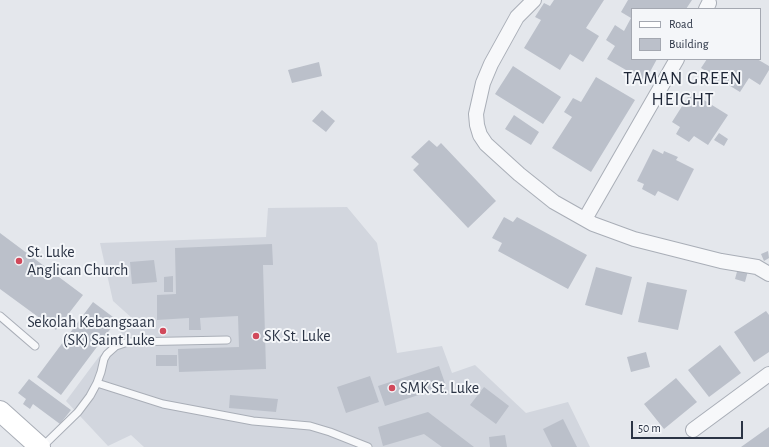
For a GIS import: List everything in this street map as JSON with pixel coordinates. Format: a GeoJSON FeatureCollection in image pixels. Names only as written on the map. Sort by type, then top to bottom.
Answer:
{"type":"FeatureCollection","features":[{"type":"Feature","properties":{"kind":"street"},"geometry":{"type":"LineString","coordinates":[[534,0],[517,17],[491,64],[483,83],[476,114],[476,125],[486,144],[519,174],[554,202],[593,224],[634,239],[721,261],[757,267],[769,274]]}},
{"type":"Feature","properties":{"kind":"street"},"geometry":{"type":"LineString","coordinates":[[585,219],[676,60]]}},
{"type":"Feature","properties":{"kind":"street"},"geometry":{"type":"LineString","coordinates":[[693,430],[769,374]]}},
{"type":"Feature","properties":{"kind":"street"},"geometry":{"type":"LineString","coordinates":[[0,411],[41,447]]}},
{"type":"Feature","properties":{"kind":"lane"},"geometry":{"type":"LineString","coordinates":[[0,316],[35,346]]}},
{"type":"Feature","properties":{"kind":"lane"},"geometry":{"type":"LineString","coordinates":[[41,447],[78,412],[90,396],[97,383],[104,359],[112,349],[128,342],[227,340]]}},
{"type":"Feature","properties":{"kind":"lane"},"geometry":{"type":"LineString","coordinates":[[97,383],[163,404],[253,421],[310,426],[368,447]]}},
{"type":"Feature","properties":{"kind":"shaded area","name":"SK St. Luke"},"geometry":{"type":"Polygon","coordinates":[[[347,207],[377,243],[397,353],[442,346],[452,373],[475,365],[526,413],[568,402],[590,447],[144,447],[131,435],[108,446],[66,401],[98,358],[133,319],[113,301],[100,243],[266,237],[268,208],[347,207]]]}},
{"type":"Feature","properties":{"kind":"building"},"geometry":{"type":"Polygon","coordinates":[[[554,0],[604,0],[586,28],[599,36],[583,62],[570,54],[560,70],[524,48],[541,20],[535,17],[544,3],[550,6],[554,0]]]}},
{"type":"Feature","properties":{"kind":"building"},"geometry":{"type":"Polygon","coordinates":[[[628,0],[692,0],[687,8],[631,8],[631,18],[621,12],[628,0]]]}},
{"type":"Feature","properties":{"kind":"building"},"geometry":{"type":"Polygon","coordinates":[[[631,18],[631,60],[656,60],[645,81],[607,59],[615,46],[606,40],[615,25],[624,31],[631,18]]]}},
{"type":"Feature","properties":{"kind":"building"},"geometry":{"type":"Polygon","coordinates":[[[706,60],[759,60],[769,66],[769,70],[760,85],[749,78],[740,92],[722,81],[719,86],[708,79],[711,74],[701,68],[706,60]]]}},
{"type":"Feature","properties":{"kind":"building"},"geometry":{"type":"Polygon","coordinates":[[[319,62],[322,76],[292,83],[288,70],[319,62]]]}},
{"type":"Feature","properties":{"kind":"building"},"geometry":{"type":"Polygon","coordinates":[[[513,66],[561,97],[543,124],[495,94],[513,66]]]}},
{"type":"Feature","properties":{"kind":"building"},"geometry":{"type":"Polygon","coordinates":[[[596,77],[635,100],[591,172],[552,148],[572,117],[564,112],[573,98],[581,102],[596,77]]]}},
{"type":"Feature","properties":{"kind":"building"},"geometry":{"type":"Polygon","coordinates":[[[691,92],[728,115],[708,145],[694,136],[689,142],[676,134],[680,127],[672,122],[691,92]]]}},
{"type":"Feature","properties":{"kind":"building"},"geometry":{"type":"Polygon","coordinates":[[[322,110],[335,121],[326,132],[312,121],[322,110]]]}},
{"type":"Feature","properties":{"kind":"building"},"geometry":{"type":"Polygon","coordinates":[[[514,115],[539,132],[531,145],[505,129],[514,115]]]}},
{"type":"Feature","properties":{"kind":"building"},"geometry":{"type":"Polygon","coordinates":[[[719,133],[728,139],[724,146],[714,140],[719,133]]]}},
{"type":"Feature","properties":{"kind":"building"},"geometry":{"type":"Polygon","coordinates":[[[429,140],[437,147],[441,143],[496,201],[468,228],[413,170],[419,164],[411,157],[429,140]]]}},
{"type":"Feature","properties":{"kind":"building"},"geometry":{"type":"Polygon","coordinates":[[[653,149],[663,154],[664,151],[678,157],[676,160],[694,169],[678,201],[658,191],[655,196],[642,189],[644,184],[637,181],[653,149]]]}},
{"type":"Feature","properties":{"kind":"building"},"geometry":{"type":"Polygon","coordinates":[[[504,217],[513,222],[517,217],[587,255],[568,289],[498,251],[502,243],[492,238],[504,217]]]}},
{"type":"Feature","properties":{"kind":"building","name":"St. Luke Anglican Church"},"geometry":{"type":"Polygon","coordinates":[[[0,233],[83,295],[56,330],[0,289],[0,233]]]}},
{"type":"Feature","properties":{"kind":"building"},"geometry":{"type":"Polygon","coordinates":[[[272,244],[273,265],[263,265],[266,369],[179,372],[178,349],[239,347],[238,316],[200,318],[201,330],[189,330],[189,318],[157,320],[157,295],[176,294],[175,248],[272,244]]]}},
{"type":"Feature","properties":{"kind":"building"},"geometry":{"type":"Polygon","coordinates":[[[768,251],[769,258],[764,261],[761,254],[768,251]]]}},
{"type":"Feature","properties":{"kind":"building"},"geometry":{"type":"Polygon","coordinates":[[[154,260],[157,282],[132,284],[130,262],[154,260]]]}},
{"type":"Feature","properties":{"kind":"building"},"geometry":{"type":"Polygon","coordinates":[[[596,267],[632,277],[622,315],[585,305],[596,267]]]}},
{"type":"Feature","properties":{"kind":"building"},"geometry":{"type":"Polygon","coordinates":[[[738,268],[748,271],[745,282],[735,279],[738,268]]]}},
{"type":"Feature","properties":{"kind":"building"},"geometry":{"type":"Polygon","coordinates":[[[173,276],[173,292],[164,292],[164,277],[173,276]]]}},
{"type":"Feature","properties":{"kind":"building"},"geometry":{"type":"Polygon","coordinates":[[[647,282],[687,290],[678,330],[638,322],[647,282]]]}},
{"type":"Feature","properties":{"kind":"building"},"geometry":{"type":"Polygon","coordinates":[[[93,302],[117,320],[61,395],[37,377],[93,302]]]}},
{"type":"Feature","properties":{"kind":"building"},"geometry":{"type":"Polygon","coordinates":[[[766,311],[769,315],[769,352],[754,362],[734,332],[766,311]]]}},
{"type":"Feature","properties":{"kind":"building"},"geometry":{"type":"Polygon","coordinates":[[[720,345],[741,373],[709,397],[688,370],[720,345]]]}},
{"type":"Feature","properties":{"kind":"building"},"geometry":{"type":"Polygon","coordinates":[[[646,352],[650,367],[631,372],[627,357],[646,352]]]}},
{"type":"Feature","properties":{"kind":"building"},"geometry":{"type":"Polygon","coordinates":[[[156,355],[177,355],[177,366],[156,366],[156,355]]]}},
{"type":"Feature","properties":{"kind":"building"},"geometry":{"type":"Polygon","coordinates":[[[439,366],[446,386],[385,406],[378,386],[439,366]]]}},
{"type":"Feature","properties":{"kind":"building"},"geometry":{"type":"Polygon","coordinates":[[[370,376],[379,402],[346,413],[337,387],[370,376]]]}},
{"type":"Feature","properties":{"kind":"building"},"geometry":{"type":"Polygon","coordinates":[[[676,378],[697,402],[664,429],[644,404],[676,378]]]}},
{"type":"Feature","properties":{"kind":"building"},"geometry":{"type":"Polygon","coordinates":[[[29,379],[71,410],[60,424],[33,404],[30,409],[23,404],[26,399],[18,393],[29,379]]]}},
{"type":"Feature","properties":{"kind":"building"},"geometry":{"type":"Polygon","coordinates":[[[484,387],[509,406],[496,424],[470,405],[484,387]]]}},
{"type":"Feature","properties":{"kind":"building"},"geometry":{"type":"Polygon","coordinates":[[[230,395],[278,399],[276,412],[229,408],[230,395]]]}},
{"type":"Feature","properties":{"kind":"building"},"geometry":{"type":"Polygon","coordinates":[[[428,412],[474,447],[442,447],[424,434],[383,446],[378,427],[428,412]]]}},
{"type":"Feature","properties":{"kind":"building"},"geometry":{"type":"Polygon","coordinates":[[[563,419],[577,447],[552,447],[543,429],[563,419]]]}},
{"type":"Feature","properties":{"kind":"building"},"geometry":{"type":"Polygon","coordinates":[[[769,427],[769,447],[741,447],[769,427]]]}},
{"type":"Feature","properties":{"kind":"building"},"geometry":{"type":"Polygon","coordinates":[[[505,435],[507,447],[490,447],[489,437],[505,435]]]}},
{"type":"Feature","properties":{"kind":"place","name":"St. Luke Anglican Church"},"geometry":{"type":"Point","coordinates":[19,261]}},
{"type":"Feature","properties":{"kind":"place","name":"Sekolah Kebangsaan (SK) Saint Luke"},"geometry":{"type":"Point","coordinates":[163,331]}},
{"type":"Feature","properties":{"kind":"place","name":"SK St. Luke"},"geometry":{"type":"Point","coordinates":[256,336]}},
{"type":"Feature","properties":{"kind":"place","name":"SMK St. Luke"},"geometry":{"type":"Point","coordinates":[392,388]}},
{"type":"Feature","properties":{"kind":"district","name":"TAMAN GREEN HEIGHT"},"geometry":{"type":"Point","coordinates":[683,89]}}]}
